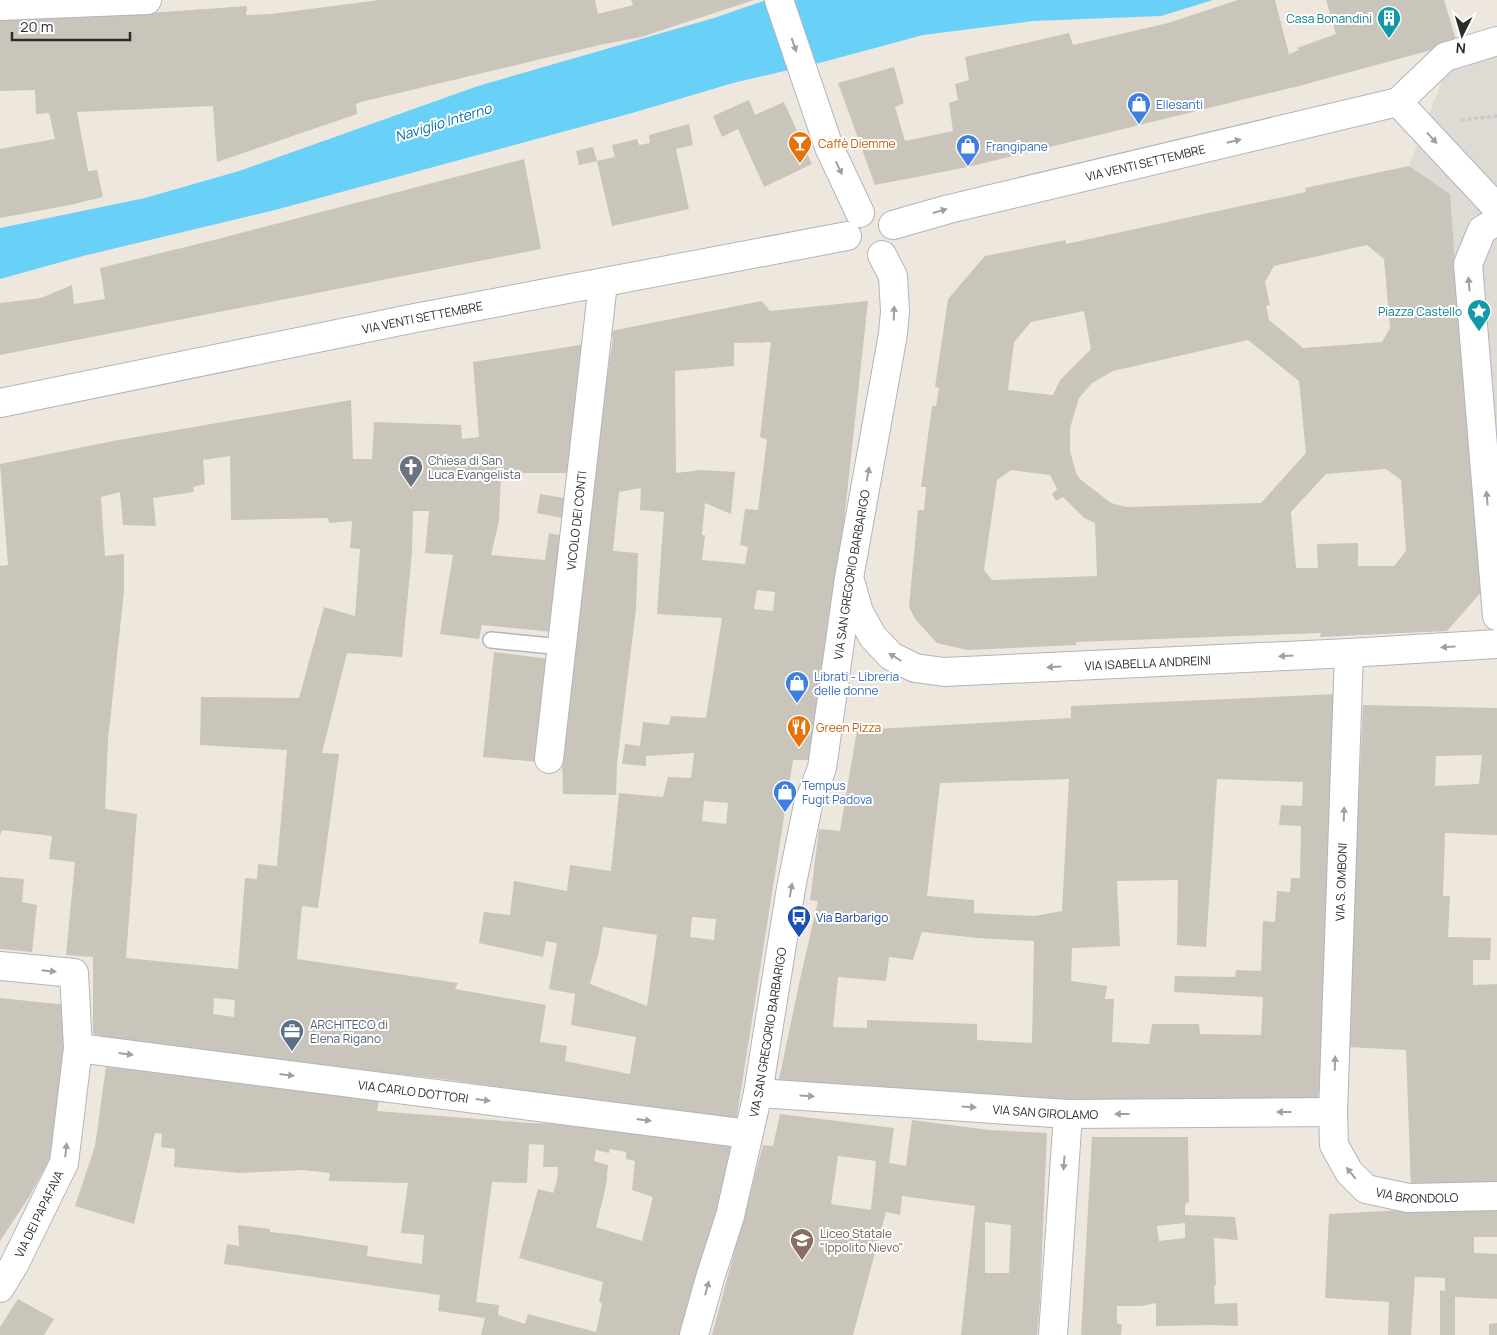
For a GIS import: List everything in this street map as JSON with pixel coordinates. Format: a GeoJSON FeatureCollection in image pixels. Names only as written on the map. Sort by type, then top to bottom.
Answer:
{"type":"FeatureCollection","features":[{"type":"Feature","properties":{"kind":"street"},"geometry":{"type":"LineString","coordinates":[[0,6],[147,0]]}},
{"type":"Feature","properties":{"kind":"street"},"geometry":{"type":"LineString","coordinates":[[779,0],[829,146],[860,213]]}},
{"type":"Feature","properties":{"kind":"street"},"geometry":{"type":"LineString","coordinates":[[1497,41],[1445,57],[1398,102],[1497,208]]}},
{"type":"Feature","properties":{"kind":"street","name":"VIA VENTI SETTEMBRE"},"geometry":{"type":"LineString","coordinates":[[893,225],[949,209],[1398,102]]}},
{"type":"Feature","properties":{"kind":"street"},"geometry":{"type":"LineString","coordinates":[[868,210],[883,213],[893,225],[894,239],[887,251],[882,255],[875,258],[867,258],[859,255],[849,244],[847,236],[850,222],[860,213],[868,210]]}},
{"type":"Feature","properties":{"kind":"street"},"geometry":{"type":"LineString","coordinates":[[1497,221],[1482,230],[1468,264],[1497,616]]}},
{"type":"Feature","properties":{"kind":"street","name":"VIA VENTI SETTEMBRE"},"geometry":{"type":"LineString","coordinates":[[0,403],[415,318],[847,236]]}},
{"type":"Feature","properties":{"kind":"street","name":"VIA SAN GREGORIO BARBARIGO"},"geometry":{"type":"LineString","coordinates":[[694,1335],[730,1216],[758,1092],[792,888],[808,805],[822,768],[849,578],[893,334],[895,312],[893,276],[882,255]]}},
{"type":"Feature","properties":{"kind":"street","name":"VICOLO DEI CONTI"},"geometry":{"type":"LineString","coordinates":[[549,758],[603,283]]}},
{"type":"Feature","properties":{"kind":"street","name":"VIA ISABELLA ANDREINI"},"geometry":{"type":"LineString","coordinates":[[849,578],[859,612],[873,637],[891,656],[915,668],[944,672],[1349,653],[1497,644]]}},
{"type":"Feature","properties":{"kind":"street","name":"VIA S. OMBONI"},"geometry":{"type":"LineString","coordinates":[[1333,1112],[1349,653]]}},
{"type":"Feature","properties":{"kind":"street","name":"VIA DEI PAPAFAVA"},"geometry":{"type":"LineString","coordinates":[[0,966],[74,973],[78,1048],[64,1162],[14,1265],[0,1288]]}},
{"type":"Feature","properties":{"kind":"street","name":"VIA CARLO DOTTORI"},"geometry":{"type":"LineString","coordinates":[[78,1048],[748,1134]]}},
{"type":"Feature","properties":{"kind":"street","name":"VIA SAN GIROLAMO"},"geometry":{"type":"LineString","coordinates":[[758,1092],[1068,1114],[1333,1112]]}},
{"type":"Feature","properties":{"kind":"street","name":"VIA BRONDOLO"},"geometry":{"type":"LineString","coordinates":[[1333,1112],[1334,1145],[1349,1172],[1366,1190],[1408,1198],[1497,1196]]}},
{"type":"Feature","properties":{"kind":"street"},"geometry":{"type":"LineString","coordinates":[[1052,1335],[1068,1114]]}},
{"type":"Feature","properties":{"kind":"lane"},"geometry":{"type":"LineString","coordinates":[[491,640],[562,647]]}},
{"type":"Feature","properties":{"kind":"shaded area","name":"Piazza Castello"},"geometry":{"type":"Polygon","coordinates":[[[1497,30],[1497,640],[1484,589],[1461,342],[1450,194],[1409,166],[1457,43],[1497,30]]]}},
{"type":"Feature","properties":{"kind":"water","name":"Naviglio Interno"},"geometry":{"type":"Polygon","coordinates":[[[766,0],[1213,0],[1161,16],[1033,21],[923,35],[823,62],[733,83],[632,113],[275,210],[83,256],[0,279],[0,228],[145,198],[239,171],[478,86],[714,18],[766,0]]]}},
{"type":"Feature","properties":{"kind":"building"},"geometry":{"type":"Polygon","coordinates":[[[380,0],[595,0],[598,14],[633,5],[631,0],[754,0],[641,37],[604,44],[361,102],[356,104],[357,114],[217,162],[213,106],[77,112],[88,171],[97,170],[103,197],[0,218],[0,149],[55,139],[49,113],[36,114],[35,90],[0,91],[0,17],[164,12],[247,6],[246,15],[271,14],[380,0]]]}},
{"type":"Feature","properties":{"kind":"building"},"geometry":{"type":"Polygon","coordinates":[[[1238,0],[1275,0],[1289,54],[1299,50],[1297,48],[1336,34],[1326,0],[1444,0],[1457,43],[1299,86],[968,167],[875,185],[838,83],[894,67],[904,103],[895,107],[905,141],[953,131],[949,103],[958,100],[955,84],[969,80],[965,57],[1069,33],[1073,45],[1168,23],[1238,0]]]}},
{"type":"Feature","properties":{"kind":"building"},"geometry":{"type":"Polygon","coordinates":[[[749,100],[755,115],[784,102],[812,164],[764,187],[738,129],[722,137],[713,116],[749,100]]]}},
{"type":"Feature","properties":{"kind":"building"},"geometry":{"type":"Polygon","coordinates":[[[689,124],[693,145],[676,149],[689,209],[612,226],[597,161],[615,157],[612,145],[637,139],[639,145],[650,143],[649,135],[689,124]]]}},
{"type":"Feature","properties":{"kind":"building"},"geometry":{"type":"Polygon","coordinates":[[[593,147],[597,161],[579,165],[576,151],[593,147]]]}},
{"type":"Feature","properties":{"kind":"building"},"geometry":{"type":"Polygon","coordinates":[[[524,159],[541,249],[0,355],[0,303],[41,298],[72,285],[74,304],[105,299],[100,268],[524,159]]]}},
{"type":"Feature","properties":{"kind":"building"},"geometry":{"type":"Polygon","coordinates":[[[1409,166],[1450,194],[1461,342],[1484,589],[1447,631],[1320,637],[1321,633],[1076,642],[1076,645],[967,650],[937,643],[915,619],[909,607],[918,510],[924,510],[926,487],[921,487],[932,406],[936,406],[939,388],[935,387],[948,299],[985,256],[1066,240],[1066,244],[1306,192],[1305,188],[1409,166]],[[1367,245],[1274,266],[1265,282],[1270,305],[1266,306],[1269,320],[1303,348],[1382,342],[1390,328],[1384,259],[1367,245]],[[1084,311],[1031,322],[1014,342],[1008,390],[1053,395],[1060,380],[1091,349],[1084,311]],[[1248,340],[1113,371],[1092,383],[1079,398],[1070,428],[1070,451],[1076,473],[1080,479],[1111,503],[1126,507],[1261,503],[1306,453],[1299,381],[1248,340]],[[1386,469],[1326,474],[1291,512],[1296,568],[1318,568],[1317,544],[1358,543],[1358,566],[1394,566],[1406,551],[1401,480],[1386,469]],[[1011,470],[997,480],[984,570],[992,580],[1097,576],[1095,523],[1084,518],[1063,497],[1056,501],[1052,494],[1057,489],[1050,475],[1011,470]]]}},
{"type":"Feature","properties":{"kind":"building"},"geometry":{"type":"Polygon","coordinates":[[[762,301],[770,311],[868,301],[844,521],[828,619],[809,760],[793,760],[736,1122],[443,1079],[154,1047],[93,1034],[93,957],[66,955],[75,862],[49,859],[52,836],[2,830],[0,836],[0,566],[8,565],[0,464],[113,441],[351,400],[353,459],[372,459],[374,422],[461,425],[462,439],[479,437],[473,362],[586,344],[574,473],[501,473],[499,521],[491,555],[545,560],[549,533],[564,536],[553,632],[482,625],[479,639],[440,634],[453,555],[425,553],[429,511],[413,511],[412,552],[402,657],[347,653],[322,753],[339,754],[318,908],[302,906],[297,959],[458,983],[455,989],[546,1005],[540,1042],[567,1046],[565,1061],[630,1074],[636,1037],[571,1025],[575,994],[549,989],[557,943],[546,941],[543,957],[479,943],[484,912],[510,915],[514,881],[567,891],[570,865],[611,871],[619,793],[663,797],[668,777],[691,778],[694,753],[646,756],[646,766],[622,764],[625,744],[640,746],[643,722],[669,725],[671,716],[706,718],[722,618],[657,614],[664,512],[640,510],[641,488],[619,492],[613,551],[638,553],[636,609],[617,763],[616,795],[563,794],[562,758],[592,475],[613,339],[611,331],[762,301]],[[771,342],[734,343],[734,366],[675,371],[676,473],[701,470],[735,472],[731,514],[705,503],[702,535],[705,535],[702,560],[745,564],[748,547],[740,545],[745,509],[758,510],[767,440],[760,437],[771,342]],[[230,456],[203,460],[205,484],[193,487],[194,492],[153,498],[156,526],[123,525],[120,492],[101,497],[105,556],[124,554],[124,591],[108,740],[105,809],[137,814],[126,958],[238,969],[245,878],[257,879],[258,864],[277,866],[287,750],[200,745],[201,697],[299,698],[324,607],[355,616],[360,549],[350,548],[352,521],[329,523],[328,518],[231,520],[230,456]],[[757,590],[754,609],[773,611],[775,592],[757,590]],[[704,801],[702,821],[726,824],[728,803],[704,801]],[[692,917],[690,937],[714,940],[716,919],[692,917]],[[603,927],[590,984],[647,1006],[657,935],[603,927]],[[214,998],[213,1014],[234,1017],[235,1000],[214,998]]]}},
{"type":"Feature","properties":{"kind":"building"},"geometry":{"type":"Polygon","coordinates":[[[540,494],[570,499],[567,519],[537,513],[540,494]]]}},
{"type":"Feature","properties":{"kind":"building"},"geometry":{"type":"Polygon","coordinates":[[[494,652],[549,659],[539,762],[483,757],[494,652]]]}},
{"type":"Feature","properties":{"kind":"building"},"geometry":{"type":"Polygon","coordinates":[[[1337,694],[1325,998],[1318,1100],[1131,1103],[778,1084],[818,901],[810,900],[819,829],[840,831],[857,730],[1071,718],[1071,706],[1337,694]],[[1069,779],[940,783],[927,896],[974,900],[974,913],[1035,916],[1062,911],[1069,779]],[[1217,779],[1206,947],[1177,945],[1178,880],[1117,881],[1120,946],[1072,948],[1071,981],[1107,986],[1105,999],[1114,999],[1112,1042],[1149,1044],[1152,1024],[1199,1024],[1200,1034],[1261,1035],[1263,997],[1174,992],[1175,976],[1235,977],[1236,970],[1261,971],[1263,921],[1275,922],[1277,891],[1290,892],[1291,878],[1300,878],[1301,826],[1279,825],[1281,805],[1302,806],[1303,782],[1217,779]],[[922,932],[913,960],[889,957],[886,981],[838,977],[833,1027],[867,1028],[867,1020],[977,1024],[977,1040],[1032,1043],[1034,941],[922,932]]]}},
{"type":"Feature","properties":{"kind":"building"},"geometry":{"type":"Polygon","coordinates":[[[1363,705],[1497,708],[1497,835],[1445,833],[1443,896],[1450,896],[1448,937],[1491,938],[1490,960],[1473,960],[1473,985],[1497,984],[1497,1187],[1411,1189],[1406,1050],[1347,1047],[1363,705]],[[1482,755],[1436,756],[1435,786],[1479,784],[1482,755]]]}},
{"type":"Feature","properties":{"kind":"building"},"geometry":{"type":"Polygon","coordinates":[[[0,877],[24,879],[22,902],[37,905],[32,952],[0,949],[0,877]]]}},
{"type":"Feature","properties":{"kind":"building"},"geometry":{"type":"Polygon","coordinates":[[[0,998],[67,1005],[62,1096],[52,1155],[29,1197],[0,1241],[0,998]]]}},
{"type":"Feature","properties":{"kind":"building"},"geometry":{"type":"Polygon","coordinates":[[[106,1067],[303,1089],[379,1101],[377,1111],[529,1123],[615,1125],[735,1143],[720,1214],[679,1335],[481,1335],[485,1318],[438,1311],[440,1295],[224,1264],[227,1244],[239,1246],[238,1225],[270,1229],[270,1232],[368,1246],[367,1256],[422,1264],[424,1235],[401,1233],[408,1183],[329,1181],[330,1173],[303,1170],[240,1173],[174,1167],[175,1149],[161,1147],[162,1134],[155,1133],[134,1224],[75,1206],[95,1146],[106,1067]],[[529,1144],[527,1183],[492,1182],[476,1302],[499,1305],[498,1315],[525,1324],[528,1314],[596,1332],[602,1304],[599,1301],[603,1282],[519,1258],[538,1189],[553,1193],[557,1180],[558,1167],[543,1167],[544,1145],[529,1144]],[[610,1149],[609,1153],[596,1150],[594,1161],[608,1165],[606,1186],[596,1227],[642,1241],[653,1197],[632,1190],[635,1161],[626,1159],[626,1152],[610,1149]]]}},
{"type":"Feature","properties":{"kind":"building"},"geometry":{"type":"Polygon","coordinates":[[[780,1114],[894,1128],[889,1163],[906,1166],[912,1120],[989,1130],[1047,1133],[1037,1335],[961,1335],[975,1206],[902,1196],[900,1215],[886,1212],[853,1335],[712,1335],[763,1145],[773,1146],[780,1114]],[[838,1156],[831,1204],[871,1210],[876,1161],[838,1156]],[[985,1222],[985,1273],[1009,1273],[1011,1225],[985,1222]]]}},
{"type":"Feature","properties":{"kind":"building"},"geometry":{"type":"Polygon","coordinates":[[[1092,1137],[1188,1137],[1189,1202],[1185,1204],[1185,1215],[1235,1217],[1238,1240],[1214,1238],[1216,1285],[1214,1285],[1215,1304],[1237,1303],[1238,1326],[1156,1326],[1156,1303],[1142,1306],[1117,1306],[1117,1323],[1122,1325],[1121,1335],[1081,1335],[1092,1137]],[[1185,1223],[1157,1226],[1159,1241],[1185,1238],[1185,1223]]]}},
{"type":"Feature","properties":{"kind":"building"},"geometry":{"type":"Polygon","coordinates":[[[1497,1205],[1497,1237],[1474,1237],[1474,1253],[1497,1254],[1497,1299],[1455,1297],[1455,1335],[1440,1335],[1440,1290],[1445,1291],[1445,1278],[1415,1277],[1411,1335],[1388,1335],[1389,1302],[1325,1298],[1329,1214],[1497,1205]]]}},
{"type":"Feature","properties":{"kind":"building"},"geometry":{"type":"Polygon","coordinates":[[[18,1299],[54,1319],[44,1335],[0,1335],[0,1327],[18,1299]]]}},
{"type":"Feature","properties":{"kind":"building"},"geometry":{"type":"Polygon","coordinates":[[[1497,1323],[1497,1335],[1489,1335],[1489,1324],[1497,1323]]]}},
{"type":"Feature","properties":{"kind":"place","name":"Casa Bonandini"},"geometry":{"type":"Point","coordinates":[1389,39]}},
{"type":"Feature","properties":{"kind":"place","name":"Ellesanti"},"geometry":{"type":"Point","coordinates":[1139,125]}},
{"type":"Feature","properties":{"kind":"place","name":"Caffè Diemme"},"geometry":{"type":"Point","coordinates":[800,164]}},
{"type":"Feature","properties":{"kind":"place","name":"Frangipane"},"geometry":{"type":"Point","coordinates":[968,167]}},
{"type":"Feature","properties":{"kind":"place","name":"Piazza Castello"},"geometry":{"type":"Point","coordinates":[1479,332]}},
{"type":"Feature","properties":{"kind":"place","name":"Chiesa di San Luca Evangelista"},"geometry":{"type":"Point","coordinates":[411,488]}},
{"type":"Feature","properties":{"kind":"place","name":"Librati - Libreria delle donne"},"geometry":{"type":"Point","coordinates":[797,704]}},
{"type":"Feature","properties":{"kind":"place","name":"Green Pizza"},"geometry":{"type":"Point","coordinates":[799,748]}},
{"type":"Feature","properties":{"kind":"place","name":"Tempus Fugit Padova"},"geometry":{"type":"Point","coordinates":[785,813]}},
{"type":"Feature","properties":{"kind":"place","name":"Via Barbarigo"},"geometry":{"type":"Point","coordinates":[799,938]}},
{"type":"Feature","properties":{"kind":"place","name":"ARCHITECO di Elena Rigano"},"geometry":{"type":"Point","coordinates":[292,1052]}},
{"type":"Feature","properties":{"kind":"place","name":"Liceo Statale \"Ippolito Nievo\""},"geometry":{"type":"Point","coordinates":[802,1261]}}]}
